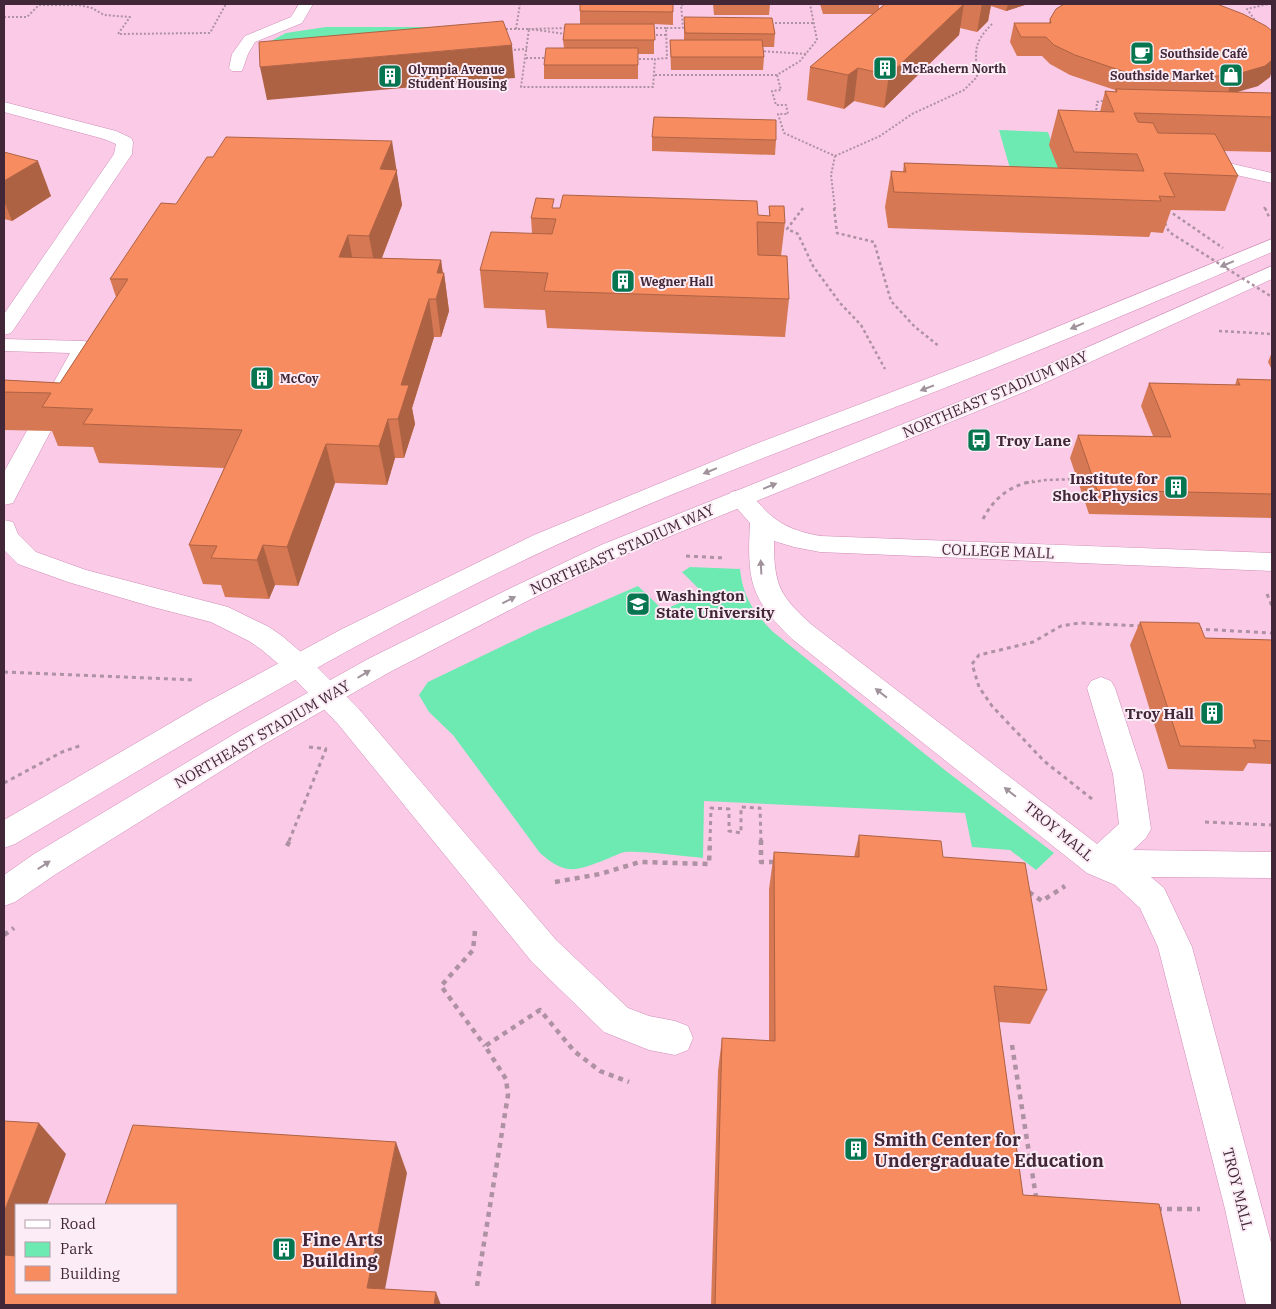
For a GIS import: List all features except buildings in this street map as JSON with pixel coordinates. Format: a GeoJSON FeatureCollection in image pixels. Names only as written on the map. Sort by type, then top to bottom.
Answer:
{"type":"FeatureCollection","features":[{"type":"Feature","properties":{"kind":"main road"},"geometry":{"type":"LineString","coordinates":[[237,68],[240,54],[250,39],[297,20],[306,4]]}},
{"type":"Feature","properties":{"kind":"main road"},"geometry":{"type":"LineString","coordinates":[[4,107],[110,135],[125,142],[123,154],[4,329]]}},
{"type":"Feature","properties":{"kind":"main road"},"geometry":{"type":"LineString","coordinates":[[1212,164],[1272,178]]}},
{"type":"Feature","properties":{"kind":"main road","name":"NORTHEAST STADIUM WAY"},"geometry":{"type":"LineString","coordinates":[[4,835],[215,712],[352,636],[543,541],[761,450],[989,363],[1272,246]]}},
{"type":"Feature","properties":{"kind":"main road","name":"NORTHEAST STADIUM WAY"},"geometry":{"type":"LineString","coordinates":[[4,892],[45,864],[251,738],[378,666],[531,589],[610,551],[1021,386],[1272,272]]}},
{"type":"Feature","properties":{"kind":"main road"},"geometry":{"type":"LineString","coordinates":[[4,346],[84,347],[4,497]]}},
{"type":"Feature","properties":{"kind":"main road","name":"COLLEGE MALL"},"geometry":{"type":"LineString","coordinates":[[740,498],[762,523],[776,533],[791,539],[820,544],[1272,562]]}},
{"type":"Feature","properties":{"kind":"main road","name":"TROY MALL"},"geometry":{"type":"LineString","coordinates":[[762,523],[760,571],[771,600],[784,616],[1087,854],[1126,875],[1152,898],[1176,947],[1244,1209],[1266,1305]]}},
{"type":"Feature","properties":{"kind":"main road"},"geometry":{"type":"LineString","coordinates":[[4,528],[6,537],[27,558],[87,579],[219,614],[259,634],[300,666],[348,716],[544,951],[616,1020],[649,1033],[675,1038]]}},
{"type":"Feature","properties":{"kind":"main road"},"geometry":{"type":"LineString","coordinates":[[1087,854],[1135,829],[1128,774],[1101,688]]}},
{"type":"Feature","properties":{"kind":"main road"},"geometry":{"type":"LineString","coordinates":[[1087,854],[1272,865]]}},
{"type":"Feature","properties":{"kind":"path"},"geometry":{"type":"LineString","coordinates":[[4,17],[27,17],[38,5],[79,5],[92,8],[104,15],[130,17],[118,34],[210,33],[226,4]]}},
{"type":"Feature","properties":{"kind":"path"},"geometry":{"type":"LineString","coordinates":[[516,29],[520,4]]}},
{"type":"Feature","properties":{"kind":"path"},"geometry":{"type":"LineString","coordinates":[[648,28],[683,28],[681,5],[685,4]]}},
{"type":"Feature","properties":{"kind":"path"},"geometry":{"type":"LineString","coordinates":[[655,75],[777,75],[807,54],[817,40],[810,4]]}},
{"type":"Feature","properties":{"kind":"path"},"geometry":{"type":"LineString","coordinates":[[1262,29],[1247,9],[1268,4]]}},
{"type":"Feature","properties":{"kind":"path"},"geometry":{"type":"LineString","coordinates":[[770,18],[771,27]]}},
{"type":"Feature","properties":{"kind":"path"},"geometry":{"type":"LineString","coordinates":[[682,23],[691,23]]}},
{"type":"Feature","properties":{"kind":"path"},"geometry":{"type":"LineString","coordinates":[[771,23],[815,23]]}},
{"type":"Feature","properties":{"kind":"path"},"geometry":{"type":"LineString","coordinates":[[777,75],[781,90],[772,91],[776,105],[786,105],[788,114],[778,114],[784,133],[835,156],[880,136],[912,114],[964,90],[977,77],[976,53],[979,38],[992,24]]}},
{"type":"Feature","properties":{"kind":"path"},"geometry":{"type":"LineString","coordinates":[[498,30],[573,28]]}},
{"type":"Feature","properties":{"kind":"path"},"geometry":{"type":"LineString","coordinates":[[635,59],[666,58],[666,28]]}},
{"type":"Feature","properties":{"kind":"path"},"geometry":{"type":"LineString","coordinates":[[529,29],[572,35]]}},
{"type":"Feature","properties":{"kind":"path"},"geometry":{"type":"LineString","coordinates":[[529,29],[522,88],[652,87],[655,75],[654,59]]}},
{"type":"Feature","properties":{"kind":"path"},"geometry":{"type":"LineString","coordinates":[[648,35],[666,35]]}},
{"type":"Feature","properties":{"kind":"path"},"geometry":{"type":"LineString","coordinates":[[510,50],[527,49]]}},
{"type":"Feature","properties":{"kind":"path"},"geometry":{"type":"LineString","coordinates":[[756,51],[807,54]]}},
{"type":"Feature","properties":{"kind":"path"},"geometry":{"type":"LineString","coordinates":[[526,58],[556,58]]}},
{"type":"Feature","properties":{"kind":"path"},"geometry":{"type":"LineString","coordinates":[[1095,118],[1097,102],[1114,99]]}},
{"type":"Feature","properties":{"kind":"path"},"geometry":{"type":"LineString","coordinates":[[835,156],[831,174],[837,233],[874,242],[891,301],[915,328],[944,351]]}},
{"type":"Feature","properties":{"kind":"path"},"geometry":{"type":"LineString","coordinates":[[803,208],[787,229],[798,234],[813,266],[840,303],[861,325],[887,372]]}},
{"type":"Feature","properties":{"kind":"path"},"geometry":{"type":"LineString","coordinates":[[1160,212],[1172,213],[1223,248]]}},
{"type":"Feature","properties":{"kind":"path"},"geometry":{"type":"LineString","coordinates":[[1163,219],[1169,232],[1272,297]]}},
{"type":"Feature","properties":{"kind":"path"},"geometry":{"type":"LineString","coordinates":[[1214,331],[1272,334]]}},
{"type":"Feature","properties":{"kind":"path"},"geometry":{"type":"LineString","coordinates":[[982,521],[999,496],[1012,488],[1048,479],[1077,479]]}},
{"type":"Feature","properties":{"kind":"path"},"geometry":{"type":"LineString","coordinates":[[4,672],[202,680]]}},
{"type":"Feature","properties":{"kind":"path"},"geometry":{"type":"LineString","coordinates":[[302,747],[326,749],[335,752]]}},
{"type":"Feature","properties":{"kind":"path"},"geometry":{"type":"LineString","coordinates":[[287,846],[326,749]]}},
{"type":"Feature","properties":{"kind":"path"},"geometry":{"type":"LineString","coordinates":[[556,882],[600,874],[640,862],[709,864],[711,808],[729,809],[729,831],[742,833],[742,807],[760,808],[761,862],[780,863]]}},
{"type":"Feature","properties":{"kind":"path"},"geometry":{"type":"LineString","coordinates":[[1205,822],[1272,825]]}},
{"type":"Feature","properties":{"kind":"path"},"geometry":{"type":"LineString","coordinates":[[1022,887],[1042,901],[1087,854]]}},
{"type":"Feature","properties":{"kind":"path"},"geometry":{"type":"LineString","coordinates":[[474,923],[473,950],[441,986],[485,1046],[506,1079],[508,1095],[477,1286]]}},
{"type":"Feature","properties":{"kind":"path"},"geometry":{"type":"LineString","coordinates":[[4,935],[20,924]]}},
{"type":"Feature","properties":{"kind":"path"},"geometry":{"type":"LineString","coordinates":[[485,1046],[540,1010],[574,1051],[600,1071],[629,1082]]}},
{"type":"Feature","properties":{"kind":"path"},"geometry":{"type":"LineString","coordinates":[[1012,1045],[1036,1197],[1046,1198]]}},
{"type":"Feature","properties":{"kind":"path"},"geometry":{"type":"LineString","coordinates":[[1148,1209],[1244,1209]]}},
{"type":"Feature","properties":{"kind":"shaded area","name":"Washington State University"},"geometry":{"type":"Polygon","coordinates":[[[4,4],[1272,4],[1272,1305],[4,1305],[4,4]]]}},
{"type":"Feature","properties":{"kind":"green space"},"geometry":{"type":"Polygon","coordinates":[[[326,27],[432,27],[435,34],[269,42],[286,33],[326,27]]]}},
{"type":"Feature","properties":{"kind":"green space"},"geometry":{"type":"Polygon","coordinates":[[[999,130],[1048,132],[1067,188],[1015,186],[999,130]]]}},
{"type":"Feature","properties":{"kind":"green space"},"geometry":{"type":"Polygon","coordinates":[[[690,567],[740,569],[746,596],[759,617],[772,631],[946,771],[1054,853],[1036,870],[1010,850],[972,847],[965,813],[704,801],[703,858],[625,852],[587,866],[572,869],[557,865],[540,853],[453,735],[429,712],[419,695],[428,682],[536,630],[638,586],[663,610],[703,593],[682,572],[690,567]]]}},
{"type":"Feature","properties":{"kind":"place","name":"Southside Café"},"geometry":{"type":"Point","coordinates":[1142,53]}},
{"type":"Feature","properties":{"kind":"place","name":"McEachern North"},"geometry":{"type":"Point","coordinates":[885,68]}},
{"type":"Feature","properties":{"kind":"place","name":"Southside Market"},"geometry":{"type":"Point","coordinates":[1231,75]}},
{"type":"Feature","properties":{"kind":"place","name":"Olympia Avenue Student Housing"},"geometry":{"type":"Point","coordinates":[390,76]}},
{"type":"Feature","properties":{"kind":"place","name":"Wegner Hall"},"geometry":{"type":"Point","coordinates":[623,281]}},
{"type":"Feature","properties":{"kind":"place","name":"McCoy"},"geometry":{"type":"Point","coordinates":[262,378]}},
{"type":"Feature","properties":{"kind":"place","name":"Troy Lane"},"geometry":{"type":"Point","coordinates":[979,440]}},
{"type":"Feature","properties":{"kind":"place","name":"Institute for Shock Physics"},"geometry":{"type":"Point","coordinates":[1176,487]}},
{"type":"Feature","properties":{"kind":"place","name":"Washington State University"},"geometry":{"type":"Point","coordinates":[638,604]}},
{"type":"Feature","properties":{"kind":"place","name":"Troy Hall"},"geometry":{"type":"Point","coordinates":[1212,713]}},
{"type":"Feature","properties":{"kind":"place","name":"Smith Center for Undergraduate Education"},"geometry":{"type":"Point","coordinates":[856,1149]}},
{"type":"Feature","properties":{"kind":"place","name":"Fine Arts Building"},"geometry":{"type":"Point","coordinates":[284,1249]}}]}
